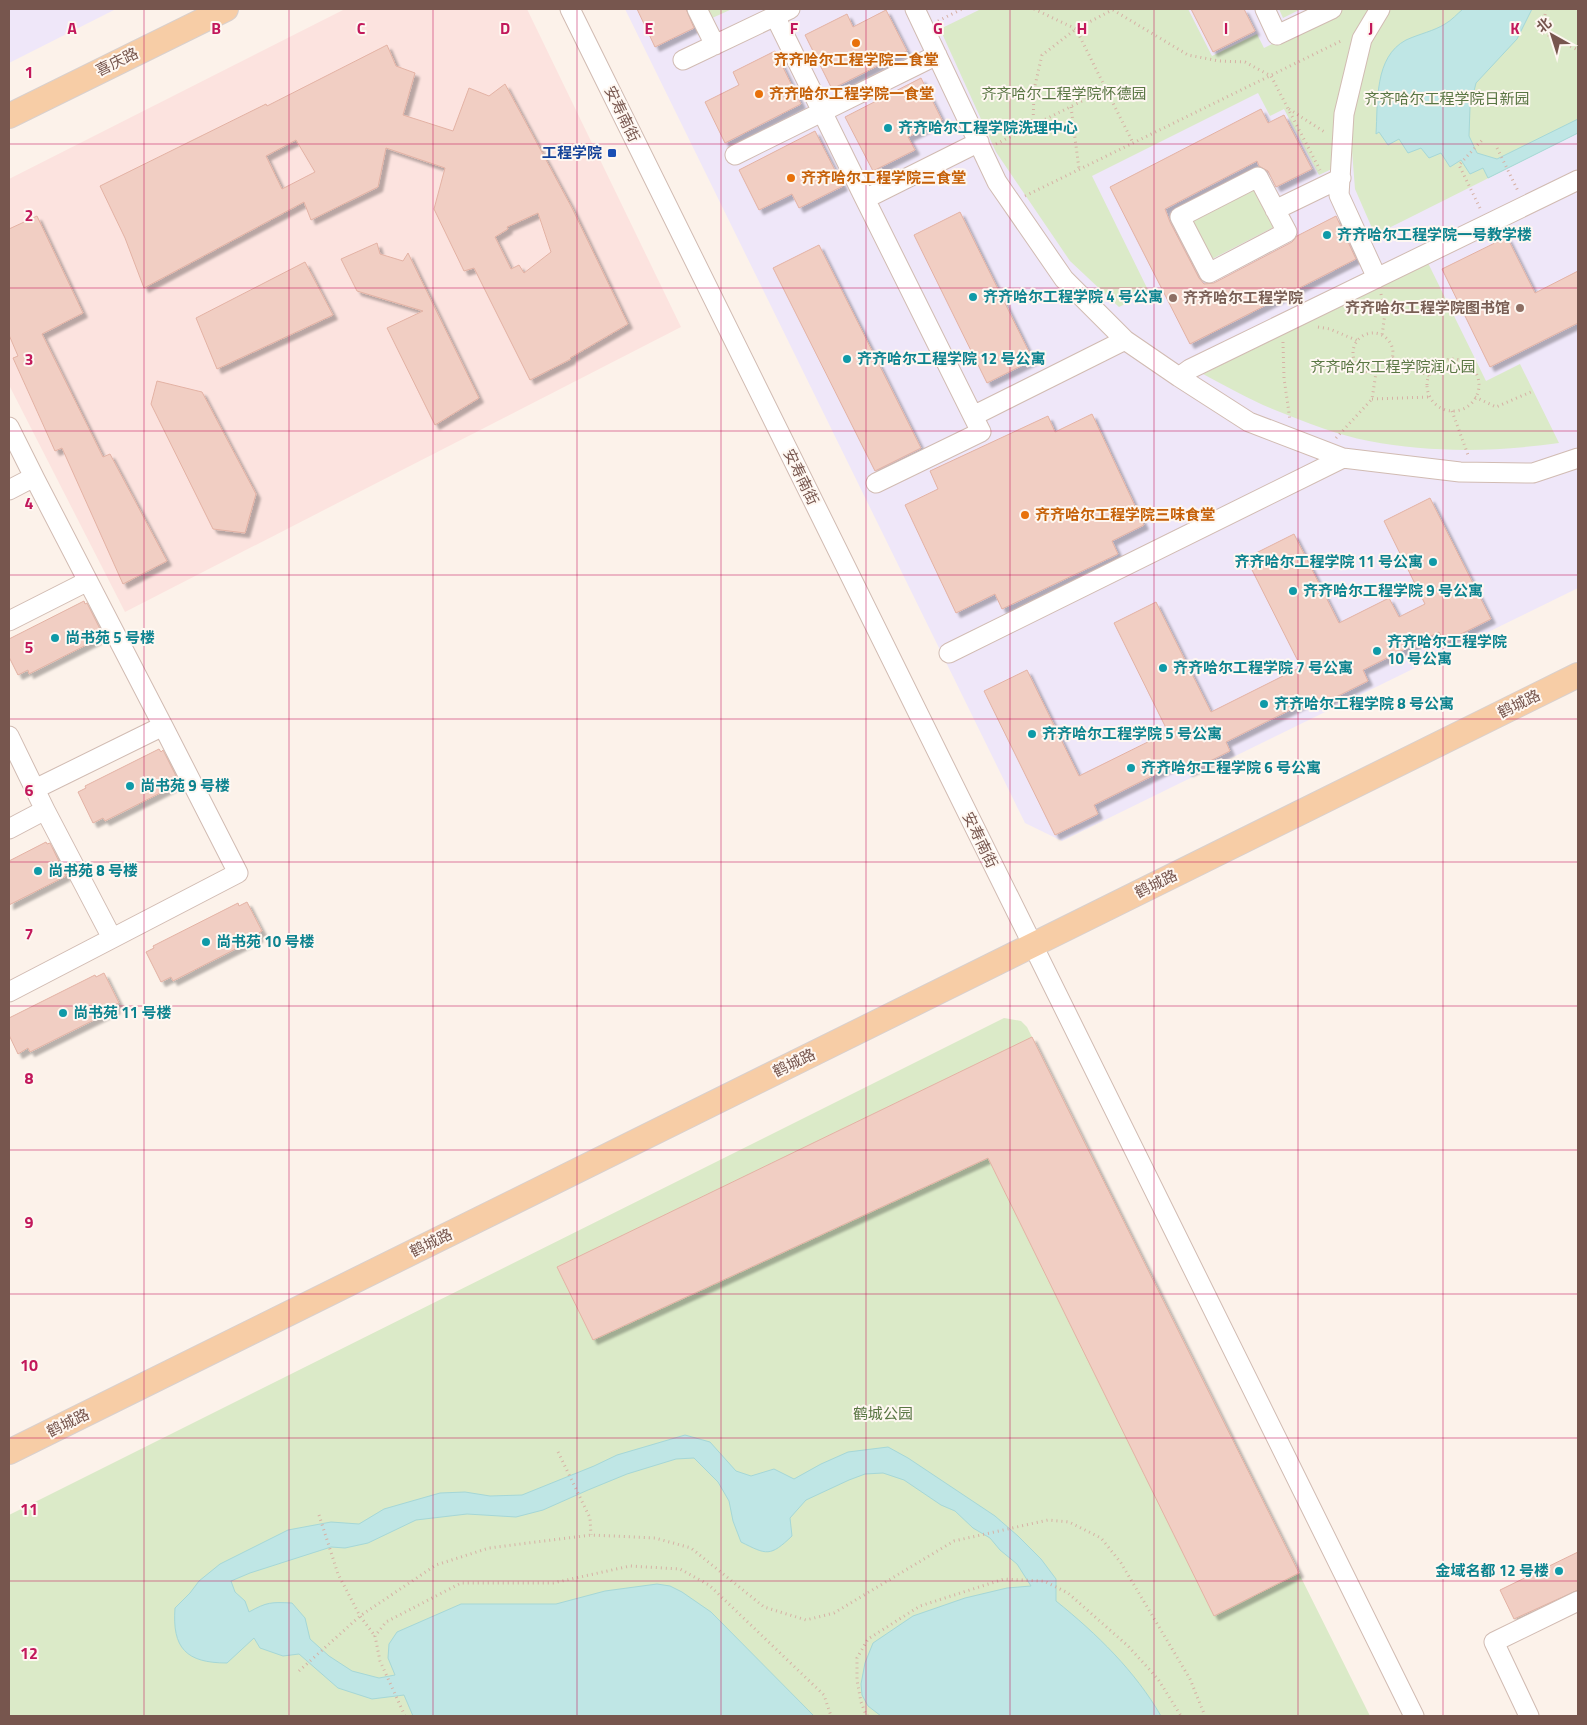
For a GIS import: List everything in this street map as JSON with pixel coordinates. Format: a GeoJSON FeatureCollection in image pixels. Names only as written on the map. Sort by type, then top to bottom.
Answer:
{"type":"FeatureCollection","features":[{"type":"Feature","properties":{"kind":"main road","name":"喜庆路"},"geometry":{"type":"LineString","coordinates":[[9,116],[226,9]]}},
{"type":"Feature","properties":{"kind":"main road","name":"鹤城路"},"geometry":{"type":"LineString","coordinates":[[9,1452],[1578,675]]}},
{"type":"Feature","properties":{"kind":"street","name":"安寿南街"},"geometry":{"type":"LineString","coordinates":[[570,9],[1414,1716]]}},
{"type":"Feature","properties":{"kind":"street"},"geometry":{"type":"LineString","coordinates":[[697,9],[715,45]]}},
{"type":"Feature","properties":{"kind":"street"},"geometry":{"type":"LineString","coordinates":[[915,9],[997,182],[1064,279],[1125,340],[1179,377],[1249,422],[1344,458],[1460,472],[1533,473],[1578,458]]}},
{"type":"Feature","properties":{"kind":"street"},"geometry":{"type":"LineString","coordinates":[[1264,9],[1277,35],[1332,9]]}},
{"type":"Feature","properties":{"kind":"street"},"geometry":{"type":"LineString","coordinates":[[1377,278],[1334,181],[1342,143],[1344,114],[1362,39],[1380,9]]}},
{"type":"Feature","properties":{"kind":"street"},"geometry":{"type":"LineString","coordinates":[[683,60],[782,12],[822,111],[981,432],[876,483]]}},
{"type":"Feature","properties":{"kind":"street"},"geometry":{"type":"LineString","coordinates":[[735,155],[937,55]]}},
{"type":"Feature","properties":{"kind":"street"},"geometry":{"type":"LineString","coordinates":[[866,198],[980,146]]}},
{"type":"Feature","properties":{"kind":"street"},"geometry":{"type":"LineString","coordinates":[[1258,177],[1275,210],[1286,232],[1209,273],[1180,217],[1258,177]]}},
{"type":"Feature","properties":{"kind":"street"},"geometry":{"type":"LineString","coordinates":[[1179,377],[1190,369],[1578,180]]}},
{"type":"Feature","properties":{"kind":"street"},"geometry":{"type":"LineString","coordinates":[[1275,210],[1334,181]]}},
{"type":"Feature","properties":{"kind":"street"},"geometry":{"type":"LineString","coordinates":[[973,416],[1125,340]]}},
{"type":"Feature","properties":{"kind":"street"},"geometry":{"type":"LineString","coordinates":[[9,427],[238,873],[9,992]]}},
{"type":"Feature","properties":{"kind":"street"},"geometry":{"type":"LineString","coordinates":[[949,653],[1344,458]]}},
{"type":"Feature","properties":{"kind":"street"},"geometry":{"type":"LineString","coordinates":[[9,490],[34,477]]}},
{"type":"Feature","properties":{"kind":"street"},"geometry":{"type":"LineString","coordinates":[[9,621],[88,581]]}},
{"type":"Feature","properties":{"kind":"street"},"geometry":{"type":"LineString","coordinates":[[35,789],[163,726]]}},
{"type":"Feature","properties":{"kind":"street"},"geometry":{"type":"LineString","coordinates":[[9,736],[112,938]]}},
{"type":"Feature","properties":{"kind":"street"},"geometry":{"type":"LineString","coordinates":[[9,828],[46,810]]}},
{"type":"Feature","properties":{"kind":"street"},"geometry":{"type":"LineString","coordinates":[[1529,1716],[1494,1642],[1578,1600]]}},
{"type":"Feature","properties":{"kind":"path"},"geometry":{"type":"LineString","coordinates":[[924,28],[962,9]]}},
{"type":"Feature","properties":{"kind":"path"},"geometry":{"type":"LineString","coordinates":[[1034,9],[1076,29],[1133,143]]}},
{"type":"Feature","properties":{"kind":"path"},"geometry":{"type":"LineString","coordinates":[[1033,125],[1034,90],[1042,55],[1076,29],[1114,9],[1188,54],[1219,61],[1245,62],[1271,76],[1288,109],[1334,181]]}},
{"type":"Feature","properties":{"kind":"path"},"geometry":{"type":"LineString","coordinates":[[1546,9],[1542,32],[1578,50]]}},
{"type":"Feature","properties":{"kind":"path"},"geometry":{"type":"LineString","coordinates":[[1011,202],[1369,28]]}},
{"type":"Feature","properties":{"kind":"path"},"geometry":{"type":"LineString","coordinates":[[980,146],[1033,125],[1106,89]]}},
{"type":"Feature","properties":{"kind":"path"},"geometry":{"type":"LineString","coordinates":[[1071,107],[1079,169]]}},
{"type":"Feature","properties":{"kind":"path"},"geometry":{"type":"LineString","coordinates":[[1288,109],[1342,143]]}},
{"type":"Feature","properties":{"kind":"path"},"geometry":{"type":"LineString","coordinates":[[1484,138],[1459,166],[1488,224]]}},
{"type":"Feature","properties":{"kind":"path"},"geometry":{"type":"LineString","coordinates":[[1497,148],[1509,175]]}},
{"type":"Feature","properties":{"kind":"path"},"geometry":{"type":"LineString","coordinates":[[1377,278],[1385,313],[1382,336]]}},
{"type":"Feature","properties":{"kind":"path"},"geometry":{"type":"LineString","coordinates":[[1292,438],[1284,378],[1286,322],[1330,329],[1358,341]]}},
{"type":"Feature","properties":{"kind":"path"},"geometry":{"type":"LineString","coordinates":[[1372,333],[1382,336],[1390,342],[1392,358],[1387,367],[1376,373],[1364,371],[1355,362],[1353,349],[1358,341],[1372,333]]}},
{"type":"Feature","properties":{"kind":"path"},"geometry":{"type":"LineString","coordinates":[[1392,358],[1429,376]]}},
{"type":"Feature","properties":{"kind":"path"},"geometry":{"type":"LineString","coordinates":[[1447,360],[1464,362],[1472,368],[1476,375],[1478,384],[1476,397],[1468,406],[1452,411],[1444,410],[1437,406],[1430,397],[1427,384],[1429,376],[1433,369],[1447,360]]}},
{"type":"Feature","properties":{"kind":"path"},"geometry":{"type":"LineString","coordinates":[[1325,450],[1372,399],[1376,373]]}},
{"type":"Feature","properties":{"kind":"path"},"geometry":{"type":"LineString","coordinates":[[1476,397],[1496,408],[1533,390]]}},
{"type":"Feature","properties":{"kind":"path"},"geometry":{"type":"LineString","coordinates":[[1372,399],[1430,397]]}},
{"type":"Feature","properties":{"kind":"path"},"geometry":{"type":"LineString","coordinates":[[1452,411],[1474,472]]}},
{"type":"Feature","properties":{"kind":"path"},"geometry":{"type":"LineString","coordinates":[[558,1452],[590,1518],[591,1535]]}},
{"type":"Feature","properties":{"kind":"path"},"geometry":{"type":"LineString","coordinates":[[319,1515],[338,1574],[360,1616],[375,1636],[380,1661],[405,1716]]}},
{"type":"Feature","properties":{"kind":"path"},"geometry":{"type":"LineString","coordinates":[[299,1671],[330,1641],[360,1616],[436,1565],[489,1548],[591,1535],[655,1538],[691,1548],[764,1607],[806,1620],[834,1613],[954,1541],[1048,1520],[1069,1522],[1101,1538],[1122,1563],[1190,1680],[1205,1716]]}},
{"type":"Feature","properties":{"kind":"path"},"geometry":{"type":"LineString","coordinates":[[375,1636],[386,1622],[461,1583],[553,1583],[630,1566],[680,1569],[709,1585],[824,1695],[831,1716]]}},
{"type":"Feature","properties":{"kind":"path"},"geometry":{"type":"LineString","coordinates":[[868,1716],[861,1702],[857,1680],[857,1658],[868,1639],[920,1606],[1004,1579],[1044,1581],[1068,1593],[1128,1646],[1158,1679],[1180,1716]]}},
{"type":"Feature","properties":{"kind":"shaded area"},"geometry":{"type":"Polygon","coordinates":[[[9,9],[116,9],[9,63],[9,9]]]}},
{"type":"Feature","properties":{"kind":"shaded area"},"geometry":{"type":"Polygon","coordinates":[[[345,9],[527,9],[681,327],[125,612],[9,385],[9,179],[345,9]]]}},
{"type":"Feature","properties":{"kind":"shaded area","name":"齐齐哈尔工程学院"},"geometry":{"type":"Polygon","coordinates":[[[625,9],[1578,9],[1578,588],[1062,841],[1025,823],[625,9]]]}},
{"type":"Feature","properties":{"kind":"green space"},"geometry":{"type":"Polygon","coordinates":[[[705,9],[732,9],[710,19],[705,9]]]}},
{"type":"Feature","properties":{"kind":"green space","name":"齐齐哈尔工程学院怀德园"},"geometry":{"type":"Polygon","coordinates":[[[981,9],[1188,9],[1212,56],[1257,34],[1264,48],[1342,9],[1368,9],[1350,45],[1336,109],[1334,168],[1319,175],[1284,109],[1270,116],[1258,93],[1092,176],[1149,292],[1119,307],[1070,261],[996,152],[940,29],[981,9]]]}},
{"type":"Feature","properties":{"kind":"green space"},"geometry":{"type":"Polygon","coordinates":[[[1279,9],[1301,9],[1283,18],[1279,9]]]}},
{"type":"Feature","properties":{"kind":"green space","name":"齐齐哈尔工程学院日新园"},"geometry":{"type":"Polygon","coordinates":[[[1390,9],[1578,9],[1578,133],[1375,235],[1355,189],[1349,113],[1369,39],[1390,9]]]}},
{"type":"Feature","properties":{"kind":"green space"},"geometry":{"type":"Polygon","coordinates":[[[1253,187],[1274,227],[1212,259],[1191,219],[1253,187]]]}},
{"type":"Feature","properties":{"kind":"green space","name":"齐齐哈尔工程学院润心园"},"geometry":{"type":"Polygon","coordinates":[[[1428,263],[1486,381],[1520,364],[1559,443],[1464,450],[1416,448],[1369,441],[1309,424],[1247,397],[1203,374],[1428,263]]]}},
{"type":"Feature","properties":{"kind":"green space","name":"鹤城公园"},"geometry":{"type":"Polygon","coordinates":[[[1004,1018],[1021,1021],[1027,1027],[1370,1716],[9,1716],[9,1515],[1004,1018]]]}},
{"type":"Feature","properties":{"kind":"water"},"geometry":{"type":"Polygon","coordinates":[[[1463,9],[1532,9],[1517,39],[1476,83],[1470,107],[1469,136],[1477,153],[1497,159],[1578,119],[1578,133],[1488,178],[1483,168],[1470,174],[1461,160],[1450,167],[1441,153],[1429,158],[1421,148],[1408,153],[1399,139],[1388,145],[1379,132],[1376,134],[1380,81],[1388,57],[1406,40],[1441,26],[1450,21],[1463,9]]]}},
{"type":"Feature","properties":{"kind":"water"},"geometry":{"type":"Polygon","coordinates":[[[685,1435],[710,1442],[736,1471],[751,1476],[774,1469],[794,1479],[848,1452],[888,1447],[908,1458],[995,1516],[1041,1559],[1056,1579],[1056,1601],[1114,1654],[1151,1699],[1161,1716],[881,1716],[868,1706],[862,1695],[861,1684],[865,1663],[873,1643],[913,1616],[965,1598],[1007,1588],[1031,1586],[1017,1564],[1000,1550],[990,1538],[973,1528],[955,1511],[941,1505],[904,1480],[883,1473],[865,1474],[806,1500],[790,1518],[792,1536],[773,1551],[757,1550],[741,1542],[733,1521],[729,1501],[718,1482],[694,1458],[676,1459],[627,1474],[543,1510],[516,1517],[467,1514],[416,1520],[368,1543],[345,1548],[331,1547],[231,1581],[235,1592],[245,1601],[249,1612],[269,1603],[292,1603],[305,1618],[310,1639],[329,1656],[352,1671],[379,1678],[395,1675],[388,1658],[389,1644],[397,1632],[461,1604],[556,1604],[605,1591],[657,1584],[670,1586],[711,1612],[814,1716],[413,1716],[404,1695],[372,1699],[338,1688],[299,1654],[283,1656],[260,1648],[254,1638],[227,1663],[201,1660],[184,1650],[179,1643],[176,1633],[175,1608],[199,1581],[220,1564],[288,1530],[331,1522],[359,1524],[384,1509],[440,1493],[465,1492],[490,1496],[522,1495],[617,1455],[685,1435]]]}},
{"type":"Feature","properties":{"kind":"building"},"geometry":{"type":"Polygon","coordinates":[[[637,9],[686,9],[694,28],[655,47],[637,9]]]}},
{"type":"Feature","properties":{"kind":"building"},"geometry":{"type":"Polygon","coordinates":[[[1191,9],[1244,9],[1255,31],[1213,52],[1191,9]]]}},
{"type":"Feature","properties":{"kind":"building","name":"齐齐哈尔工程学院二食堂"},"geometry":{"type":"Polygon","coordinates":[[[886,10],[907,51],[832,89],[805,35],[847,14],[853,27],[886,10]]]}},
{"type":"Feature","properties":{"kind":"building"},"geometry":{"type":"Polygon","coordinates":[[[387,45],[396,66],[415,73],[403,115],[453,131],[469,88],[489,96],[505,84],[572,208],[628,324],[571,359],[530,380],[474,268],[464,271],[434,209],[445,168],[386,148],[378,187],[311,220],[304,202],[144,288],[125,238],[100,186],[266,104],[267,106],[387,45]],[[296,140],[266,156],[282,189],[315,172],[296,140]],[[538,213],[507,227],[508,229],[495,237],[511,269],[519,265],[524,273],[551,252],[538,213]]]}},
{"type":"Feature","properties":{"kind":"building","name":"齐齐哈尔工程学院一食堂"},"geometry":{"type":"Polygon","coordinates":[[[775,51],[801,104],[725,143],[705,102],[739,85],[733,72],[775,51]]]}},
{"type":"Feature","properties":{"kind":"building","name":"齐齐哈尔工程学院洗理中心"},"geometry":{"type":"Polygon","coordinates":[[[921,78],[942,120],[908,137],[915,150],[873,171],[845,117],[921,78]]]}},
{"type":"Feature","properties":{"kind":"building","name":"齐齐哈尔工程学院一号教学楼"},"geometry":{"type":"Polygon","coordinates":[[[1261,109],[1268,123],[1284,115],[1312,169],[1276,187],[1268,171],[1259,166],[1257,161],[1165,209],[1199,278],[1204,284],[1214,283],[1292,242],[1297,236],[1336,216],[1356,259],[1190,344],[1110,187],[1261,109]]]}},
{"type":"Feature","properties":{"kind":"building","name":"齐齐哈尔工程学院三食堂"},"geometry":{"type":"Polygon","coordinates":[[[815,131],[843,186],[799,208],[792,194],[759,210],[739,170],[815,131]]]}},
{"type":"Feature","properties":{"kind":"building","name":"齐齐哈尔工程学院 4 号公寓"},"geometry":{"type":"Polygon","coordinates":[[[960,212],[1033,360],[987,383],[914,235],[960,212]]]}},
{"type":"Feature","properties":{"kind":"building"},"geometry":{"type":"Polygon","coordinates":[[[37,216],[83,313],[42,334],[103,457],[110,454],[167,561],[123,584],[62,448],[55,451],[13,358],[18,356],[9,335],[9,229],[37,216]]]}},
{"type":"Feature","properties":{"kind":"building","name":"齐齐哈尔工程学院图书馆"},"geometry":{"type":"Polygon","coordinates":[[[1507,237],[1535,293],[1578,271],[1578,323],[1490,367],[1442,269],[1507,237]]]}},
{"type":"Feature","properties":{"kind":"building"},"geometry":{"type":"Polygon","coordinates":[[[377,243],[380,254],[403,261],[408,253],[479,398],[435,425],[387,328],[423,311],[357,291],[341,259],[377,243]]]}},
{"type":"Feature","properties":{"kind":"building","name":"齐齐哈尔工程学院 12 号公寓"},"geometry":{"type":"Polygon","coordinates":[[[819,245],[921,448],[875,471],[773,268],[819,245]]]}},
{"type":"Feature","properties":{"kind":"building"},"geometry":{"type":"Polygon","coordinates":[[[305,262],[333,315],[217,369],[196,318],[305,262]]]}},
{"type":"Feature","properties":{"kind":"building"},"geometry":{"type":"Polygon","coordinates":[[[157,381],[202,392],[256,494],[245,533],[213,529],[151,404],[157,381]]]}},
{"type":"Feature","properties":{"kind":"building","name":"齐齐哈尔工程学院三味食堂"},"geometry":{"type":"Polygon","coordinates":[[[1092,414],[1144,525],[1112,541],[1118,554],[1002,609],[995,594],[956,613],[905,505],[938,489],[930,471],[1048,416],[1055,432],[1092,414]]]}},
{"type":"Feature","properties":{"kind":"building"},"geometry":{"type":"Polygon","coordinates":[[[1430,498],[1491,619],[1445,642],[1439,632],[1363,670],[1368,681],[1320,705],[1316,697],[1226,742],[1230,751],[1188,772],[1182,761],[1094,805],[1098,814],[1055,835],[984,691],[1027,670],[1079,776],[1168,732],[1114,623],[1156,602],[1211,712],[1301,667],[1246,558],[1294,534],[1339,623],[1389,598],[1399,617],[1425,604],[1384,521],[1430,498]]]}},
{"type":"Feature","properties":{"kind":"building","name":"尚书苑 5 号楼"},"geometry":{"type":"Polygon","coordinates":[[[84,601],[85,604],[87,603],[102,633],[99,634],[100,638],[29,674],[28,670],[18,675],[9,657],[9,639],[84,601]]]}},
{"type":"Feature","properties":{"kind":"building","name":"尚书苑 9 号楼"},"geometry":{"type":"Polygon","coordinates":[[[159,749],[161,752],[163,750],[178,780],[174,782],[176,785],[105,821],[103,818],[93,823],[78,792],[86,788],[85,786],[159,749]]]}},
{"type":"Feature","properties":{"kind":"building","name":"尚书苑 8 号楼"},"geometry":{"type":"Polygon","coordinates":[[[46,842],[47,844],[50,843],[66,876],[9,905],[9,861],[46,842]]]}},
{"type":"Feature","properties":{"kind":"building","name":"尚书苑 10 号楼"},"geometry":{"type":"Polygon","coordinates":[[[247,902],[262,931],[257,934],[259,937],[173,981],[171,977],[161,982],[146,952],[154,948],[153,946],[238,903],[239,906],[247,902]]]}},
{"type":"Feature","properties":{"kind":"building","name":"尚书苑 11 号楼"},"geometry":{"type":"Polygon","coordinates":[[[104,973],[119,1003],[114,1005],[116,1009],[30,1052],[28,1048],[18,1054],[9,1035],[9,1018],[95,975],[96,977],[104,973]]]}},
{"type":"Feature","properties":{"kind":"building"},"geometry":{"type":"Polygon","coordinates":[[[1032,1037],[1299,1573],[1214,1616],[988,1158],[593,1340],[557,1267],[1032,1037]]]}},
{"type":"Feature","properties":{"kind":"building","name":"金域名都 12 号楼"},"geometry":{"type":"Polygon","coordinates":[[[1578,1552],[1578,1590],[1514,1619],[1500,1590],[1578,1552]]]}},
{"type":"Feature","properties":{"kind":"place","name":"齐齐哈尔工程学院二食堂"},"geometry":{"type":"Point","coordinates":[856,43]}},
{"type":"Feature","properties":{"kind":"place","name":"齐齐哈尔工程学院一食堂"},"geometry":{"type":"Point","coordinates":[759,94]}},
{"type":"Feature","properties":{"kind":"place","name":"齐齐哈尔工程学院洗理中心"},"geometry":{"type":"Point","coordinates":[888,128]}},
{"type":"Feature","properties":{"kind":"place","name":"工程学院"},"geometry":{"type":"Point","coordinates":[612,153]}},
{"type":"Feature","properties":{"kind":"place","name":"齐齐哈尔工程学院三食堂"},"geometry":{"type":"Point","coordinates":[791,178]}},
{"type":"Feature","properties":{"kind":"place","name":"齐齐哈尔工程学院一号教学楼"},"geometry":{"type":"Point","coordinates":[1327,235]}},
{"type":"Feature","properties":{"kind":"place","name":"齐齐哈尔工程学院 4 号公寓"},"geometry":{"type":"Point","coordinates":[973,297]}},
{"type":"Feature","properties":{"kind":"place","name":"齐齐哈尔工程学院"},"geometry":{"type":"Point","coordinates":[1173,298]}},
{"type":"Feature","properties":{"kind":"place","name":"齐齐哈尔工程学院图书馆"},"geometry":{"type":"Point","coordinates":[1520,308]}},
{"type":"Feature","properties":{"kind":"place","name":"齐齐哈尔工程学院 12 号公寓"},"geometry":{"type":"Point","coordinates":[847,359]}},
{"type":"Feature","properties":{"kind":"place","name":"齐齐哈尔工程学院三味食堂"},"geometry":{"type":"Point","coordinates":[1025,515]}},
{"type":"Feature","properties":{"kind":"place","name":"齐齐哈尔工程学院 11 号公寓"},"geometry":{"type":"Point","coordinates":[1433,562]}},
{"type":"Feature","properties":{"kind":"place","name":"齐齐哈尔工程学院 9 号公寓"},"geometry":{"type":"Point","coordinates":[1293,591]}},
{"type":"Feature","properties":{"kind":"place","name":"尚书苑 5 号楼"},"geometry":{"type":"Point","coordinates":[55,638]}},
{"type":"Feature","properties":{"kind":"place","name":"齐齐哈尔工程学院 10 号公寓"},"geometry":{"type":"Point","coordinates":[1377,651]}},
{"type":"Feature","properties":{"kind":"place","name":"齐齐哈尔工程学院 7 号公寓"},"geometry":{"type":"Point","coordinates":[1163,668]}},
{"type":"Feature","properties":{"kind":"place","name":"齐齐哈尔工程学院 8 号公寓"},"geometry":{"type":"Point","coordinates":[1264,704]}},
{"type":"Feature","properties":{"kind":"place","name":"齐齐哈尔工程学院 5 号公寓"},"geometry":{"type":"Point","coordinates":[1032,734]}},
{"type":"Feature","properties":{"kind":"place","name":"齐齐哈尔工程学院 6 号公寓"},"geometry":{"type":"Point","coordinates":[1131,768]}},
{"type":"Feature","properties":{"kind":"place","name":"尚书苑 9 号楼"},"geometry":{"type":"Point","coordinates":[130,786]}},
{"type":"Feature","properties":{"kind":"place","name":"尚书苑 8 号楼"},"geometry":{"type":"Point","coordinates":[38,871]}},
{"type":"Feature","properties":{"kind":"place","name":"尚书苑 10 号楼"},"geometry":{"type":"Point","coordinates":[206,942]}},
{"type":"Feature","properties":{"kind":"place","name":"尚书苑 11 号楼"},"geometry":{"type":"Point","coordinates":[63,1013]}},
{"type":"Feature","properties":{"kind":"place","name":"金域名都 12 号楼"},"geometry":{"type":"Point","coordinates":[1559,1571]}}]}
